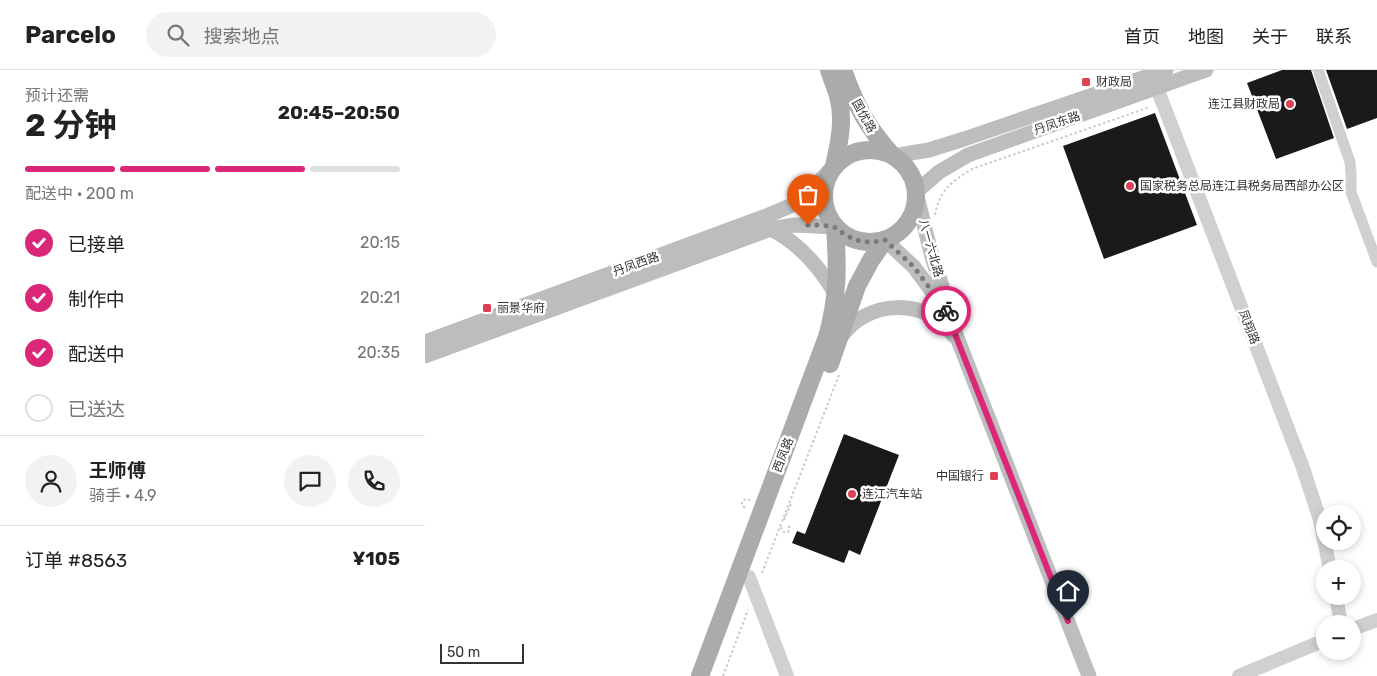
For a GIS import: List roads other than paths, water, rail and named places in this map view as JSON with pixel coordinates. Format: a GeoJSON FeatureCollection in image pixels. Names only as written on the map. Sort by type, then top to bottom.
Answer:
{"type":"FeatureCollection","features":[{"type":"Feature","properties":{"kind":"main road","name":"国优路"},"geometry":{"type":"LineString","coordinates":[[829,70],[839,98],[841,113],[841,131],[835,166]]}},
{"type":"Feature","properties":{"kind":"main road","name":"国优路"},"geometry":{"type":"LineString","coordinates":[[843,70],[855,102],[868,126],[893,156]]}},
{"type":"Feature","properties":{"kind":"main road","name":"丹凤东路"},"geometry":{"type":"LineString","coordinates":[[893,156],[929,150],[1157,81],[1206,70]]}},
{"type":"Feature","properties":{"kind":"main road","name":"丹凤东路"},"geometry":{"type":"LineString","coordinates":[[916,192],[939,172],[968,155],[1157,81]]}},
{"type":"Feature","properties":{"kind":"main road"},"geometry":{"type":"LineString","coordinates":[[868,150],[893,156],[904,165],[912,178],[916,192],[912,216],[896,234],[885,240],[875,242],[858,241],[843,234],[835,227],[828,216],[824,203],[827,177],[835,166],[855,152],[868,150]]}},
{"type":"Feature","properties":{"kind":"main road","name":"丹凤西路"},"geometry":{"type":"LineString","coordinates":[[425,342],[790,206],[821,181],[835,166]]}},
{"type":"Feature","properties":{"kind":"main road","name":"八一六北路"},"geometry":{"type":"LineString","coordinates":[[916,192],[932,257],[942,286],[944,304],[1089,676]]}},
{"type":"Feature","properties":{"kind":"main road","name":"丹凤西路"},"geometry":{"type":"LineString","coordinates":[[425,356],[771,229],[794,225],[835,227]]}},
{"type":"Feature","properties":{"kind":"main road","name":"西凤路"},"geometry":{"type":"LineString","coordinates":[[699,676],[831,324],[836,295],[835,227]]}},
{"type":"Feature","properties":{"kind":"main road"},"geometry":{"type":"LineString","coordinates":[[771,229],[785,237],[809,256],[826,277],[836,295]]}},
{"type":"Feature","properties":{"kind":"main road","name":"八一六北路"},"geometry":{"type":"LineString","coordinates":[[885,240],[914,267],[944,304]]}},
{"type":"Feature","properties":{"kind":"main road","name":"西凤路"},"geometry":{"type":"LineString","coordinates":[[712,676],[752,584],[857,286],[871,260],[885,240]]}},
{"type":"Feature","properties":{"kind":"main road"},"geometry":{"type":"LineString","coordinates":[[839,340],[845,331],[862,316],[875,310],[897,308],[920,311],[931,316],[949,329],[959,344]]}},
{"type":"Feature","properties":{"kind":"street"},"geometry":{"type":"LineString","coordinates":[[1318,70],[1350,162],[1351,192],[1377,262]]}},
{"type":"Feature","properties":{"kind":"street","name":"凤翔路"},"geometry":{"type":"LineString","coordinates":[[1157,81],[1303,468],[1320,520],[1328,560]]}},
{"type":"Feature","properties":{"kind":"street"},"geometry":{"type":"LineString","coordinates":[[752,584],[787,676]]}},
{"type":"Feature","properties":{"kind":"street"},"geometry":{"type":"LineString","coordinates":[[1361,626],[1377,620]]}},
{"type":"Feature","properties":{"kind":"street"},"geometry":{"type":"LineString","coordinates":[[1239,676],[1316,644]]}},
{"type":"Feature","properties":{"kind":"place","name":"财政局"},"geometry":{"type":"Point","coordinates":[1086,82]}},
{"type":"Feature","properties":{"kind":"place","name":"连江县财政局"},"geometry":{"type":"Point","coordinates":[1290,104]}},
{"type":"Feature","properties":{"kind":"place","name":"国家税务总局连江县税务局西部办公区"},"geometry":{"type":"Point","coordinates":[1130,186]}},
{"type":"Feature","properties":{"kind":"place","name":"丽景华府"},"geometry":{"type":"Point","coordinates":[487,308]}},
{"type":"Feature","properties":{"kind":"place","name":"中国银行"},"geometry":{"type":"Point","coordinates":[994,476]}},
{"type":"Feature","properties":{"kind":"place","name":"连江汽车站"},"geometry":{"type":"Point","coordinates":[852,494]}}]}
